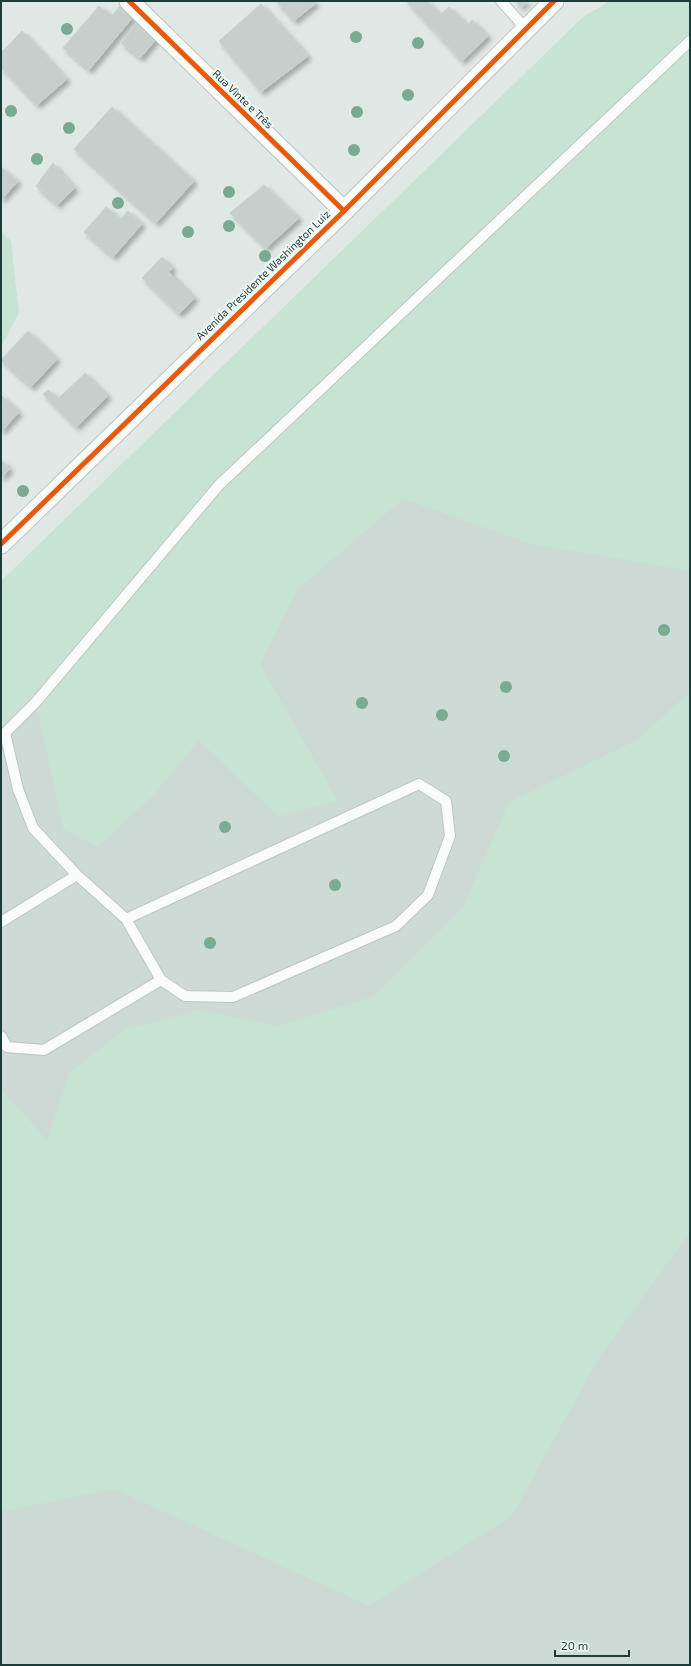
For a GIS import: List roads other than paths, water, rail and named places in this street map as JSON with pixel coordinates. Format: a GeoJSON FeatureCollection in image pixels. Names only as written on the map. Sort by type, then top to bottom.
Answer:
{"type":"FeatureCollection","features":[{"type":"Feature","properties":{"kind":"street","name":"Rua Vinte e Três"},"geometry":{"type":"LineString","coordinates":[[129,1],[344,211]]}},
{"type":"Feature","properties":{"kind":"street","name":"Avenida Presidente Washington Luiz"},"geometry":{"type":"LineString","coordinates":[[1,544],[344,211],[554,1]]}},
{"type":"Feature","properties":{"kind":"lane"},"geometry":{"type":"LineString","coordinates":[[501,1],[526,29]]}},
{"type":"Feature","properties":{"kind":"lane"},"geometry":{"type":"LineString","coordinates":[[126,919],[419,784],[446,801],[450,836],[428,895],[396,926],[233,997],[185,996],[161,980],[126,919],[77,875],[33,828],[18,790],[3,735],[36,702],[219,485],[690,41]]}},
{"type":"Feature","properties":{"kind":"lane"},"geometry":{"type":"LineString","coordinates":[[1,922],[77,875]]}},
{"type":"Feature","properties":{"kind":"lane"},"geometry":{"type":"LineString","coordinates":[[1,1036],[7,1047],[44,1050],[161,980]]}}]}
